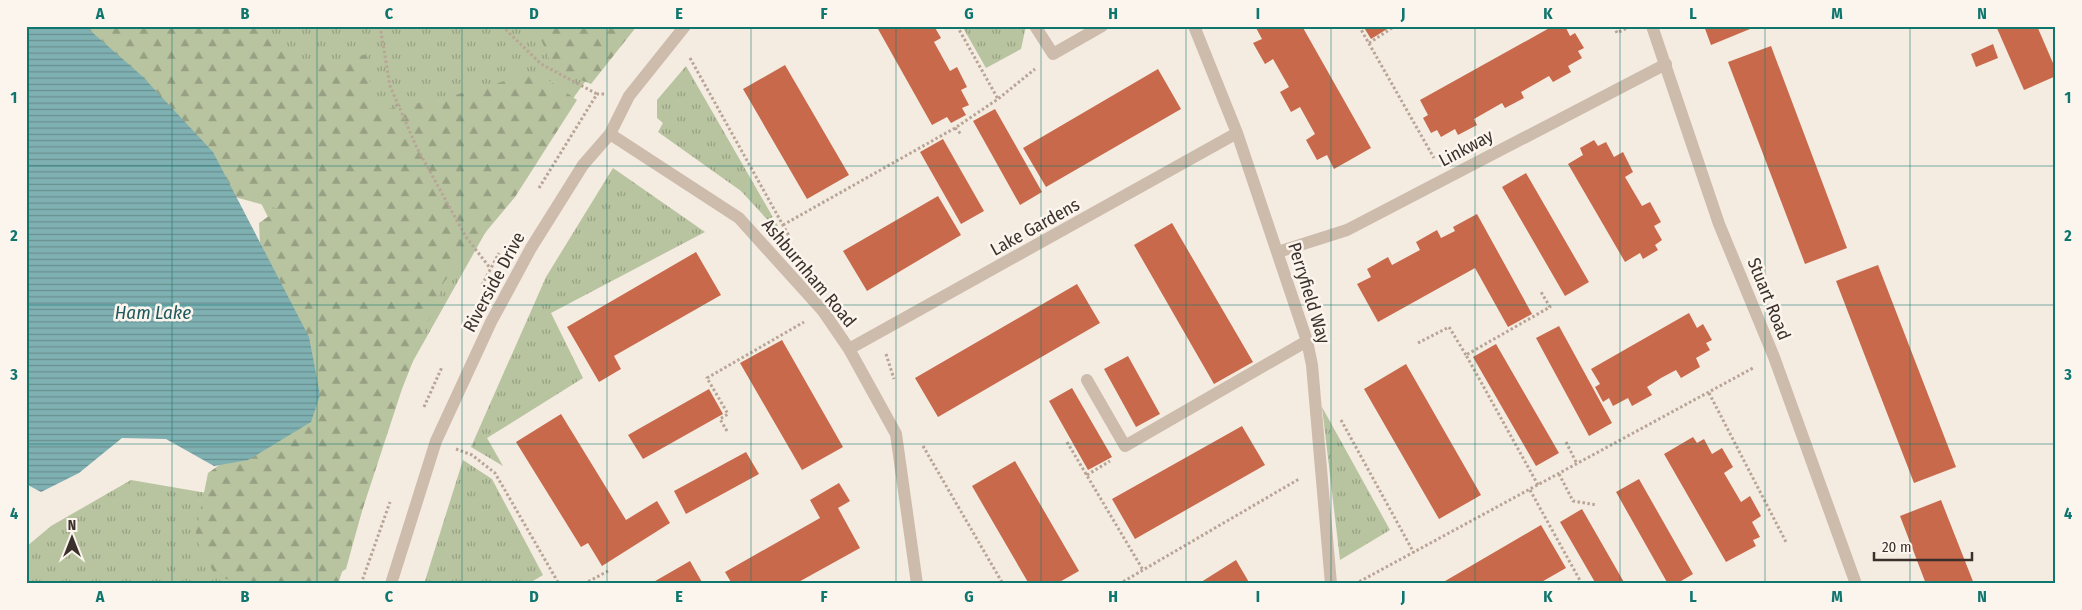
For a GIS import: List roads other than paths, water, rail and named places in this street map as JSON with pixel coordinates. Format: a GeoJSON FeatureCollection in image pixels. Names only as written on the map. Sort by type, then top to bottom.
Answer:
{"type":"FeatureCollection","features":[{"type":"Feature","properties":{"kind":"street"},"geometry":{"type":"LineString","coordinates":[[1035,26],[1053,54],[1102,26]]}},
{"type":"Feature","properties":{"kind":"street","name":"Perryfield Way"},"geometry":{"type":"LineString","coordinates":[[1194,26],[1237,133],[1307,341],[1312,366],[1331,584]]}},
{"type":"Feature","properties":{"kind":"street","name":"Stuart Road"},"geometry":{"type":"LineString","coordinates":[[1652,26],[1719,224],[1774,357],[1856,584]]}},
{"type":"Feature","properties":{"kind":"street","name":"Riverside Drive"},"geometry":{"type":"LineString","coordinates":[[391,584],[436,441],[491,322],[531,248],[583,165],[610,134],[630,96],[681,31]]}},
{"type":"Feature","properties":{"kind":"street","name":"Linkway"},"geometry":{"type":"LineString","coordinates":[[1278,252],[1347,230],[1666,64]]}},
{"type":"Feature","properties":{"kind":"street","name":"Lake Gardens"},"geometry":{"type":"LineString","coordinates":[[849,349],[1237,133]]}},
{"type":"Feature","properties":{"kind":"street","name":"Ashburnham Road"},"geometry":{"type":"LineString","coordinates":[[610,134],[739,218],[823,311],[849,349],[896,434],[915,583]]}},
{"type":"Feature","properties":{"kind":"street"},"geometry":{"type":"LineString","coordinates":[[1087,380],[1125,446],[1307,341]]}},
{"type":"Feature","properties":{"kind":"water","name":"Ham Lake"},"geometry":{"type":"Polygon","coordinates":[[[26,26],[85,26],[142,76],[213,152],[309,337],[320,395],[311,422],[248,460],[214,466],[166,439],[122,438],[79,473],[41,492],[26,484],[26,26]]]}}]}
